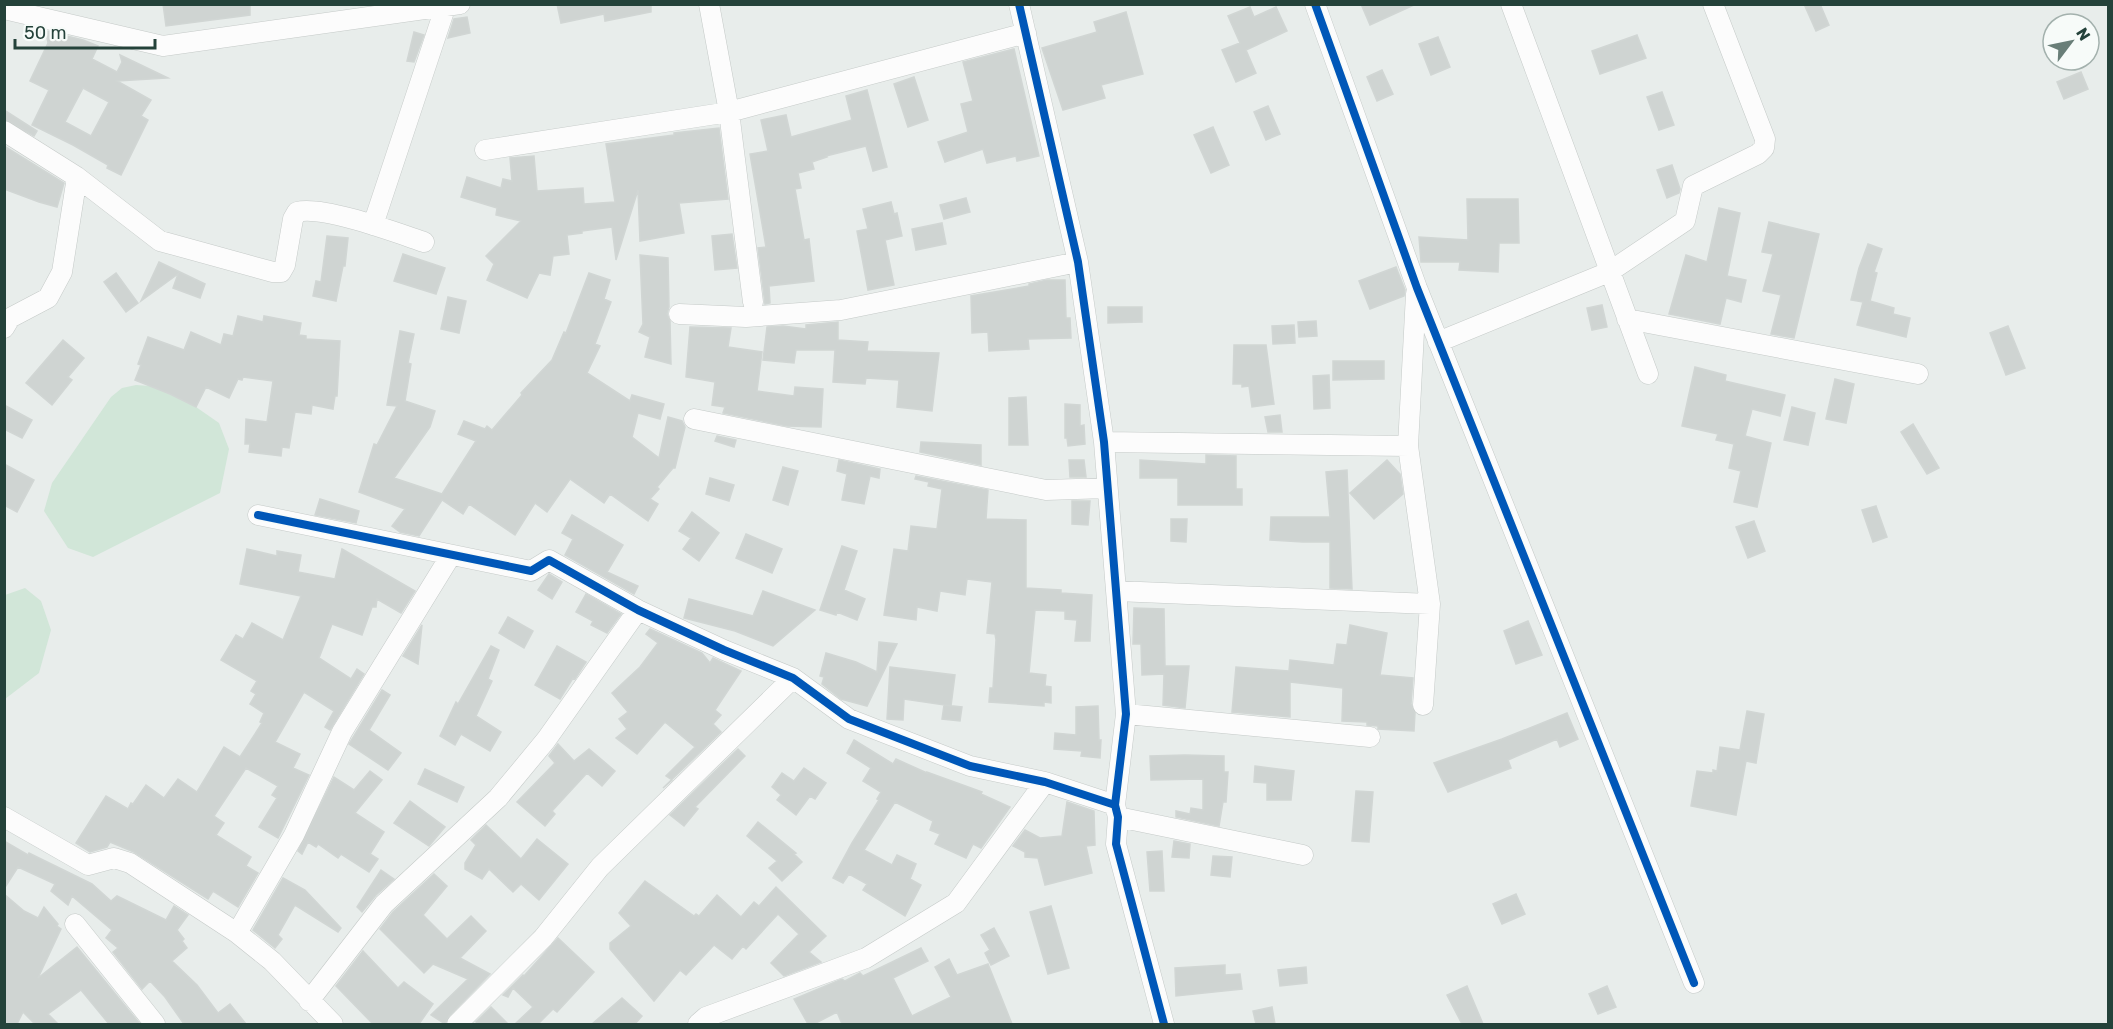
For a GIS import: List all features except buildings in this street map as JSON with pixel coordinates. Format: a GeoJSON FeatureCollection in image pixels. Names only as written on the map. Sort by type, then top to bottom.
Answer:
{"type":"FeatureCollection","features":[{"type":"Feature","properties":{"kind":"street"},"geometry":{"type":"LineString","coordinates":[[710,4],[729,112],[753,302]]}},
{"type":"Feature","properties":{"kind":"street"},"geometry":{"type":"LineString","coordinates":[[1020,4],[1078,262],[1104,442],[1126,714],[1116,811],[1116,844],[1164,1024]]}},
{"type":"Feature","properties":{"kind":"street"},"geometry":{"type":"LineString","coordinates":[[1316,4],[1417,288],[1694,983]]}},
{"type":"Feature","properties":{"kind":"street"},"geometry":{"type":"LineString","coordinates":[[1511,4],[1648,374]]}},
{"type":"Feature","properties":{"kind":"street"},"geometry":{"type":"LineString","coordinates":[[1438,342],[1609,272],[1685,221],[1694,186],[1758,154],[1764,148],[1765,139],[1713,4]]}},
{"type":"Feature","properties":{"kind":"street"},"geometry":{"type":"LineString","coordinates":[[4,9],[163,46],[452,6],[373,225]]}},
{"type":"Feature","properties":{"kind":"street"},"geometry":{"type":"LineString","coordinates":[[485,150],[729,112],[1026,33]]}},
{"type":"Feature","properties":{"kind":"street"},"geometry":{"type":"LineString","coordinates":[[4,131],[77,177],[160,241],[273,272],[281,272],[285,265],[293,219],[297,212],[304,210],[320,211],[373,225],[424,242]]}},
{"type":"Feature","properties":{"kind":"street"},"geometry":{"type":"LineString","coordinates":[[4,328],[10,318],[48,298],[62,272],[77,177]]}},
{"type":"Feature","properties":{"kind":"street"},"geometry":{"type":"LineString","coordinates":[[680,314],[746,317],[841,310],[1078,262]]}},
{"type":"Feature","properties":{"kind":"street"},"geometry":{"type":"LineString","coordinates":[[1417,288],[1408,446],[1430,604],[1423,705]]}},
{"type":"Feature","properties":{"kind":"street"},"geometry":{"type":"LineString","coordinates":[[1627,319],[1918,374]]}},
{"type":"Feature","properties":{"kind":"street"},"geometry":{"type":"LineString","coordinates":[[694,419],[1046,490],[1107,488]]}},
{"type":"Feature","properties":{"kind":"street"},"geometry":{"type":"LineString","coordinates":[[1104,442],[1408,446]]}},
{"type":"Feature","properties":{"kind":"street"},"geometry":{"type":"LineString","coordinates":[[258,516],[531,571],[549,560],[638,610],[724,650],[793,678],[849,719],[970,766],[1045,782],[1116,811],[1303,855]]}},
{"type":"Feature","properties":{"kind":"street"},"geometry":{"type":"LineString","coordinates":[[237,933],[294,835],[342,732],[451,555]]}},
{"type":"Feature","properties":{"kind":"street"},"geometry":{"type":"LineString","coordinates":[[1116,591],[1430,604]]}},
{"type":"Feature","properties":{"kind":"street"},"geometry":{"type":"LineString","coordinates":[[309,1001],[384,904],[498,798],[546,740],[638,610]]}},
{"type":"Feature","properties":{"kind":"street"},"geometry":{"type":"LineString","coordinates":[[457,1024],[543,938],[600,867],[793,678]]}},
{"type":"Feature","properties":{"kind":"street"},"geometry":{"type":"LineString","coordinates":[[1126,714],[1370,737]]}},
{"type":"Feature","properties":{"kind":"street"},"geometry":{"type":"LineString","coordinates":[[698,1024],[705,1017],[866,958],[956,903],[1045,782]]}},
{"type":"Feature","properties":{"kind":"street"},"geometry":{"type":"LineString","coordinates":[[4,817],[88,865],[114,858],[130,862],[237,933],[272,961],[333,1024]]}},
{"type":"Feature","properties":{"kind":"street"},"geometry":{"type":"LineString","coordinates":[[75,924],[155,1024]]}},
{"type":"Feature","properties":{"kind":"green space"},"geometry":{"type":"Polygon","coordinates":[[[136,385],[150,386],[173,394],[219,423],[229,449],[220,493],[93,557],[68,548],[44,511],[52,483],[111,397],[122,388],[136,385]]]}},
{"type":"Feature","properties":{"kind":"green space"},"geometry":{"type":"Polygon","coordinates":[[[25,588],[41,601],[51,630],[39,673],[5,699],[5,595],[25,588]]]}},
{"type":"Feature","properties":{"kind":"cycle path"},"geometry":{"type":"LineString","coordinates":[[1019,4],[1078,262],[1104,442],[1126,714],[1115,805],[1118,817],[1116,844],[1164,1024]]}},
{"type":"Feature","properties":{"kind":"cycle path"},"geometry":{"type":"LineString","coordinates":[[1315,4],[1417,288],[1694,983]]}},
{"type":"Feature","properties":{"kind":"cycle path"},"geometry":{"type":"LineString","coordinates":[[258,515],[531,571],[549,560],[638,610],[724,650],[793,678],[849,719],[970,766],[1045,782],[1115,805]]}}]}
